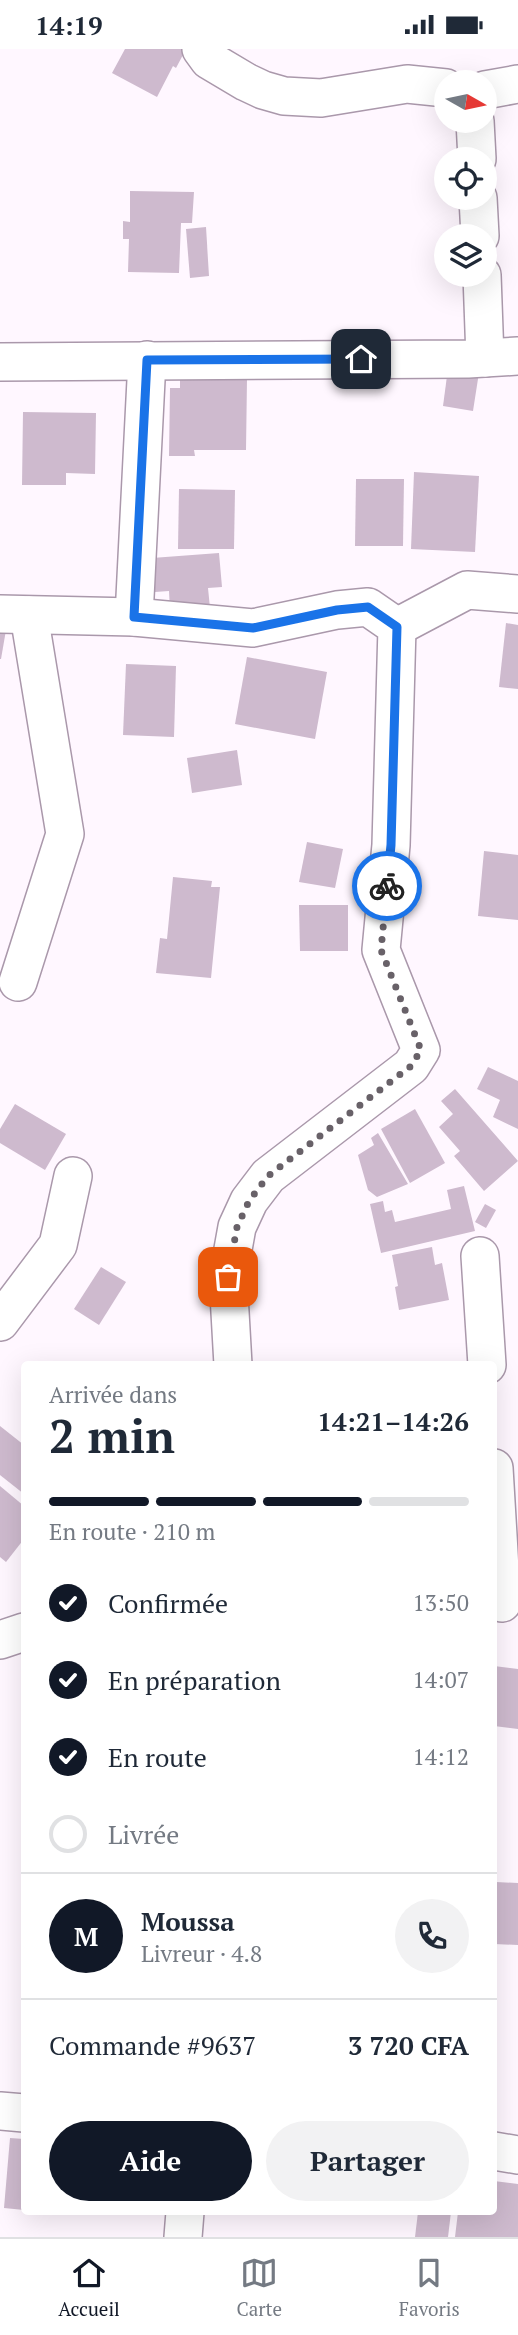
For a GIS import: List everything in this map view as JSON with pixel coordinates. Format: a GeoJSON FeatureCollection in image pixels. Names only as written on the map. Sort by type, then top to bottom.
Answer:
{"type":"FeatureCollection","features":[{"type":"Feature","properties":{"kind":"street"},"geometry":{"type":"LineString","coordinates":[[201,49],[209,60],[246,82],[284,96],[321,99],[407,84],[434,87]]}},
{"type":"Feature","properties":{"kind":"street"},"geometry":{"type":"LineString","coordinates":[[497,88],[518,84]]}},
{"type":"Feature","properties":{"kind":"street"},"geometry":{"type":"LineString","coordinates":[[0,362],[501,357],[485,287]]}},
{"type":"Feature","properties":{"kind":"street"},"geometry":{"type":"LineString","coordinates":[[134,617],[147,360]]}},
{"type":"Feature","properties":{"kind":"street"},"geometry":{"type":"LineString","coordinates":[[397,627],[467,590],[518,594]]}},
{"type":"Feature","properties":{"kind":"street"},"geometry":{"type":"LineString","coordinates":[[18,982],[65,834],[15,615],[134,617],[253,628],[337,610],[368,607],[397,627]]}},
{"type":"Feature","properties":{"kind":"street"},"geometry":{"type":"LineString","coordinates":[[233,1361],[228,1277],[237,1227],[249,1201],[268,1176],[411,1066],[421,1050],[381,950],[391,845],[397,627]]}},
{"type":"Feature","properties":{"kind":"street"},"geometry":{"type":"LineString","coordinates":[[0,1322],[58,1245],[73,1176]]}},
{"type":"Feature","properties":{"kind":"street"},"geometry":{"type":"LineString","coordinates":[[480,1257],[487,1361]]}},
{"type":"Feature","properties":{"kind":"street"},"geometry":{"type":"LineString","coordinates":[[497,1505],[505,1603]]}},
{"type":"Feature","properties":{"kind":"street"},"geometry":{"type":"LineString","coordinates":[[0,1640],[21,1633]]}},
{"type":"Feature","properties":{"kind":"street"},"geometry":{"type":"LineString","coordinates":[[0,2111],[21,2113]]}},
{"type":"Feature","properties":{"kind":"street"},"geometry":{"type":"LineString","coordinates":[[497,2152],[518,2155]]}},
{"type":"Feature","properties":{"kind":"street"},"geometry":{"type":"LineString","coordinates":[[183,2237],[186,2215]]}},
{"type":"Feature","properties":{"kind":"building"},"geometry":{"type":"Polygon","coordinates":[[[125,49],[185,51],[176,68],[173,66],[157,97],[112,73],[125,49]]]}},
{"type":"Feature","properties":{"kind":"building"},"geometry":{"type":"Polygon","coordinates":[[[130,191],[194,192],[192,223],[181,223],[179,273],[128,272],[129,239],[123,239],[123,221],[130,222],[130,191]]]}},
{"type":"Feature","properties":{"kind":"building"},"geometry":{"type":"Polygon","coordinates":[[[206,227],[209,276],[190,278],[186,229],[206,227]]]}},
{"type":"Feature","properties":{"kind":"building"},"geometry":{"type":"Polygon","coordinates":[[[449,361],[480,366],[473,411],[443,406],[449,361]]]}},
{"type":"Feature","properties":{"kind":"building"},"geometry":{"type":"Polygon","coordinates":[[[180,379],[247,379],[246,450],[194,450],[195,456],[169,456],[170,388],[180,388],[180,379]]]}},
{"type":"Feature","properties":{"kind":"building"},"geometry":{"type":"Polygon","coordinates":[[[23,412],[96,413],[95,474],[66,473],[66,485],[22,485],[23,412]]]}},
{"type":"Feature","properties":{"kind":"building"},"geometry":{"type":"Polygon","coordinates":[[[414,472],[479,476],[475,552],[411,549],[414,472]]]}},
{"type":"Feature","properties":{"kind":"building"},"geometry":{"type":"Polygon","coordinates":[[[356,479],[404,479],[403,546],[355,546],[356,479]]]}},
{"type":"Feature","properties":{"kind":"building"},"geometry":{"type":"Polygon","coordinates":[[[179,489],[235,490],[234,549],[178,549],[179,489]]]}},
{"type":"Feature","properties":{"kind":"building"},"geometry":{"type":"Polygon","coordinates":[[[219,553],[222,587],[208,588],[210,608],[170,611],[169,591],[155,592],[152,558],[219,553]]]}},
{"type":"Feature","properties":{"kind":"building"},"geometry":{"type":"Polygon","coordinates":[[[506,623],[518,625],[518,689],[499,687],[506,623]]]}},
{"type":"Feature","properties":{"kind":"building"},"geometry":{"type":"Polygon","coordinates":[[[0,630],[6,630],[1,659],[0,659],[0,630]]]}},
{"type":"Feature","properties":{"kind":"building"},"geometry":{"type":"Polygon","coordinates":[[[247,657],[327,672],[315,739],[235,724],[247,657]]]}},
{"type":"Feature","properties":{"kind":"building"},"geometry":{"type":"Polygon","coordinates":[[[126,664],[176,666],[174,737],[123,735],[126,664]]]}},
{"type":"Feature","properties":{"kind":"building"},"geometry":{"type":"Polygon","coordinates":[[[237,750],[242,785],[192,793],[187,758],[237,750]]]}},
{"type":"Feature","properties":{"kind":"building"},"geometry":{"type":"Polygon","coordinates":[[[307,842],[343,849],[335,888],[299,882],[307,842]]]}},
{"type":"Feature","properties":{"kind":"building"},"geometry":{"type":"Polygon","coordinates":[[[484,851],[518,855],[518,920],[478,916],[484,851]]]}},
{"type":"Feature","properties":{"kind":"building"},"geometry":{"type":"Polygon","coordinates":[[[173,877],[212,881],[211,887],[220,887],[211,978],[156,973],[160,938],[167,939],[173,877]]]}},
{"type":"Feature","properties":{"kind":"building"},"geometry":{"type":"Polygon","coordinates":[[[299,905],[348,905],[348,951],[300,951],[299,905]]]}},
{"type":"Feature","properties":{"kind":"building"},"geometry":{"type":"Polygon","coordinates":[[[488,1067],[518,1081],[518,1129],[493,1117],[500,1100],[477,1089],[488,1067]]]}},
{"type":"Feature","properties":{"kind":"building"},"geometry":{"type":"Polygon","coordinates":[[[455,1089],[518,1161],[484,1191],[454,1156],[460,1151],[439,1127],[453,1114],[441,1101],[455,1089]]]}},
{"type":"Feature","properties":{"kind":"building"},"geometry":{"type":"Polygon","coordinates":[[[15,1104],[66,1134],[45,1170],[0,1143],[0,1129],[15,1104]]]}},
{"type":"Feature","properties":{"kind":"building"},"geometry":{"type":"Polygon","coordinates":[[[415,1109],[445,1163],[410,1183],[381,1129],[415,1109]]]}},
{"type":"Feature","properties":{"kind":"building"},"geometry":{"type":"Polygon","coordinates":[[[378,1133],[408,1184],[377,1197],[368,1190],[358,1155],[374,1145],[371,1138],[378,1133]]]}},
{"type":"Feature","properties":{"kind":"building"},"geometry":{"type":"Polygon","coordinates":[[[464,1186],[475,1231],[381,1253],[370,1204],[383,1201],[385,1212],[392,1210],[395,1222],[451,1209],[447,1190],[464,1186]]]}},
{"type":"Feature","properties":{"kind":"building"},"geometry":{"type":"Polygon","coordinates":[[[485,1204],[496,1210],[486,1228],[475,1222],[485,1204]]]}},
{"type":"Feature","properties":{"kind":"building"},"geometry":{"type":"Polygon","coordinates":[[[432,1247],[435,1265],[442,1263],[449,1300],[399,1310],[392,1255],[432,1247]]]}},
{"type":"Feature","properties":{"kind":"building"},"geometry":{"type":"Polygon","coordinates":[[[101,1267],[126,1282],[99,1325],[74,1309],[101,1267]]]}},
{"type":"Feature","properties":{"kind":"building"},"geometry":{"type":"Polygon","coordinates":[[[0,1426],[21,1443],[21,1492],[0,1475],[0,1426]]]}},
{"type":"Feature","properties":{"kind":"building"},"geometry":{"type":"Polygon","coordinates":[[[0,1486],[21,1504],[21,1543],[6,1562],[0,1557],[0,1486]]]}},
{"type":"Feature","properties":{"kind":"building"},"geometry":{"type":"Polygon","coordinates":[[[497,1666],[518,1669],[518,1729],[497,1726],[497,1666]]]}},
{"type":"Feature","properties":{"kind":"building"},"geometry":{"type":"Polygon","coordinates":[[[497,1882],[518,1883],[518,1945],[497,1944],[497,1882]]]}},
{"type":"Feature","properties":{"kind":"building"},"geometry":{"type":"Polygon","coordinates":[[[10,2138],[21,2139],[21,2210],[4,2208],[10,2138]]]}},
{"type":"Feature","properties":{"kind":"building"},"geometry":{"type":"Polygon","coordinates":[[[497,2181],[518,2184],[518,2237],[455,2237],[458,2215],[497,2215],[497,2181]]]}},
{"type":"Feature","properties":{"kind":"building"},"geometry":{"type":"Polygon","coordinates":[[[418,2215],[451,2215],[448,2237],[415,2237],[418,2215]]]}},
{"type":"Feature","properties":{"kind":"way so far"},"geometry":{"type":"LineString","coordinates":[[228,1277],[237,1227],[249,1201],[268,1176],[411,1066],[421,1050],[381,950],[387,886]]}},
{"type":"Feature","properties":{"kind":"route"},"geometry":{"type":"LineString","coordinates":[[361,359],[147,360],[134,617],[253,628],[337,610],[368,607],[397,627],[391,845],[387,886]]}}]}
